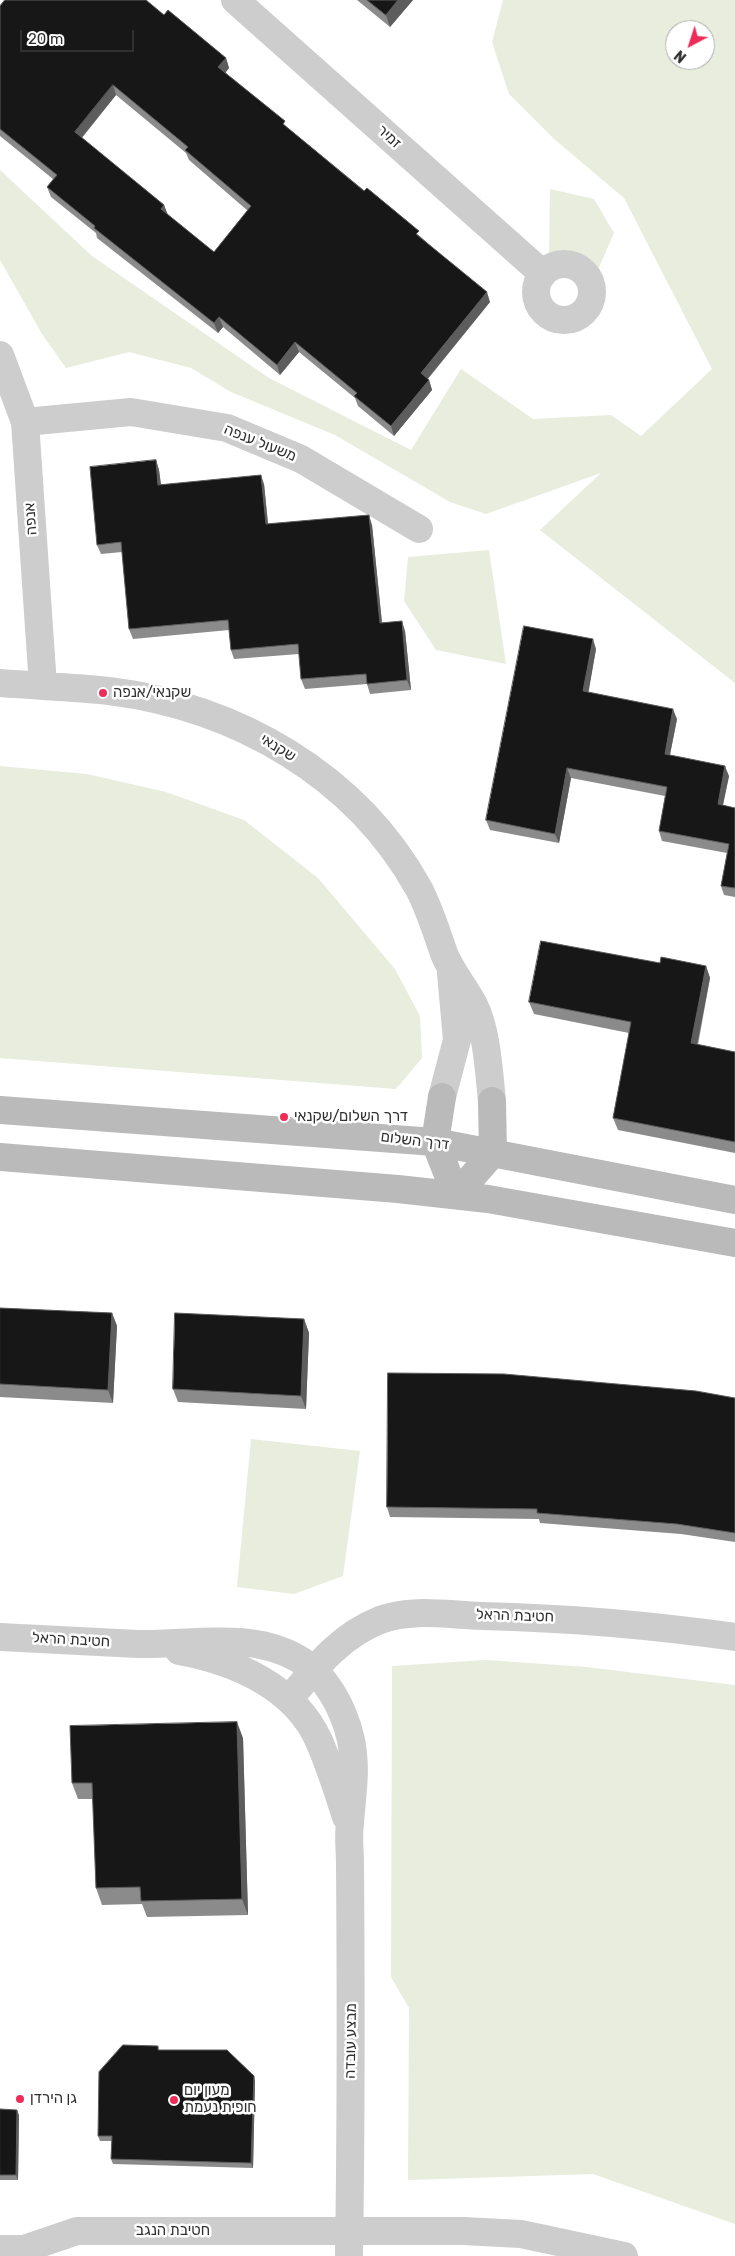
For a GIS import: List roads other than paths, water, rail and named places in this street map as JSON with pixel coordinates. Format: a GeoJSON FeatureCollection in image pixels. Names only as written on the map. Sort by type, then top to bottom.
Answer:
{"type":"FeatureCollection","features":[{"type":"Feature","properties":{"kind":"street","name":"זמיר"},"geometry":{"type":"LineString","coordinates":[[235,0],[543,274]]}},
{"type":"Feature","properties":{"kind":"street","name":"אנפה"},"geometry":{"type":"LineString","coordinates":[[0,355],[25,422],[42,686]]}},
{"type":"Feature","properties":{"kind":"street","name":"משעול ענפה"},"geometry":{"type":"LineString","coordinates":[[25,422],[131,412],[227,428],[301,459],[419,529]]}},
{"type":"Feature","properties":{"kind":"street","name":"שקנאי"},"geometry":{"type":"LineString","coordinates":[[0,683],[110,691],[198,710],[272,741],[326,778],[381,833],[419,890],[451,969],[475,1006],[486,1050],[492,1101],[493,1153]]}},
{"type":"Feature","properties":{"kind":"street","name":"שקנאי"},"geometry":{"type":"LineString","coordinates":[[435,1142],[442,1097],[457,1040],[451,969]]}},
{"type":"Feature","properties":{"kind":"street","name":"דרך השלום"},"geometry":{"type":"LineString","coordinates":[[0,1110],[435,1142],[735,1200]]}},
{"type":"Feature","properties":{"kind":"street"},"geometry":{"type":"LineString","coordinates":[[435,1142],[456,1196]]}},
{"type":"Feature","properties":{"kind":"street"},"geometry":{"type":"LineString","coordinates":[[456,1196],[493,1153]]}},
{"type":"Feature","properties":{"kind":"street"},"geometry":{"type":"LineString","coordinates":[[0,1157],[488,1199],[735,1243]]}},
{"type":"Feature","properties":{"kind":"street","name":"חטיבת הראל"},"geometry":{"type":"LineString","coordinates":[[141,1644],[198,1654],[233,1666],[290,1698],[325,1656],[351,1634],[382,1619],[418,1612],[570,1618],[658,1626],[735,1638]]}},
{"type":"Feature","properties":{"kind":"street","name":"חטיבת הראל"},"geometry":{"type":"LineString","coordinates":[[0,1638],[141,1644],[222,1640],[276,1649],[297,1658],[313,1670]]}},
{"type":"Feature","properties":{"kind":"street","name":"מבצע עובדה"},"geometry":{"type":"LineString","coordinates":[[313,1670],[338,1703],[351,1739],[355,1778],[349,1826],[351,1982],[349,2244]]}},
{"type":"Feature","properties":{"kind":"street","name":"מבצע עובדה"},"geometry":{"type":"LineString","coordinates":[[290,1698],[319,1740],[349,1826]]}},
{"type":"Feature","properties":{"kind":"street","name":"חטיבת הנגב"},"geometry":{"type":"LineString","coordinates":[[0,2249],[24,2249],[77,2231],[349,2244],[463,2231],[521,2234],[624,2256]]}},
{"type":"Feature","properties":{"kind":"place","name":"שקנאי/אנפה"},"geometry":{"type":"Point","coordinates":[103,693]}},
{"type":"Feature","properties":{"kind":"place","name":"דרך השלום/שקנאי"},"geometry":{"type":"Point","coordinates":[284,1117]}},
{"type":"Feature","properties":{"kind":"place","name":"גן הירדן"},"geometry":{"type":"Point","coordinates":[20,2099]}},
{"type":"Feature","properties":{"kind":"place","name":"מעון יום חופית נעמת"},"geometry":{"type":"Point","coordinates":[174,2100]}}]}
